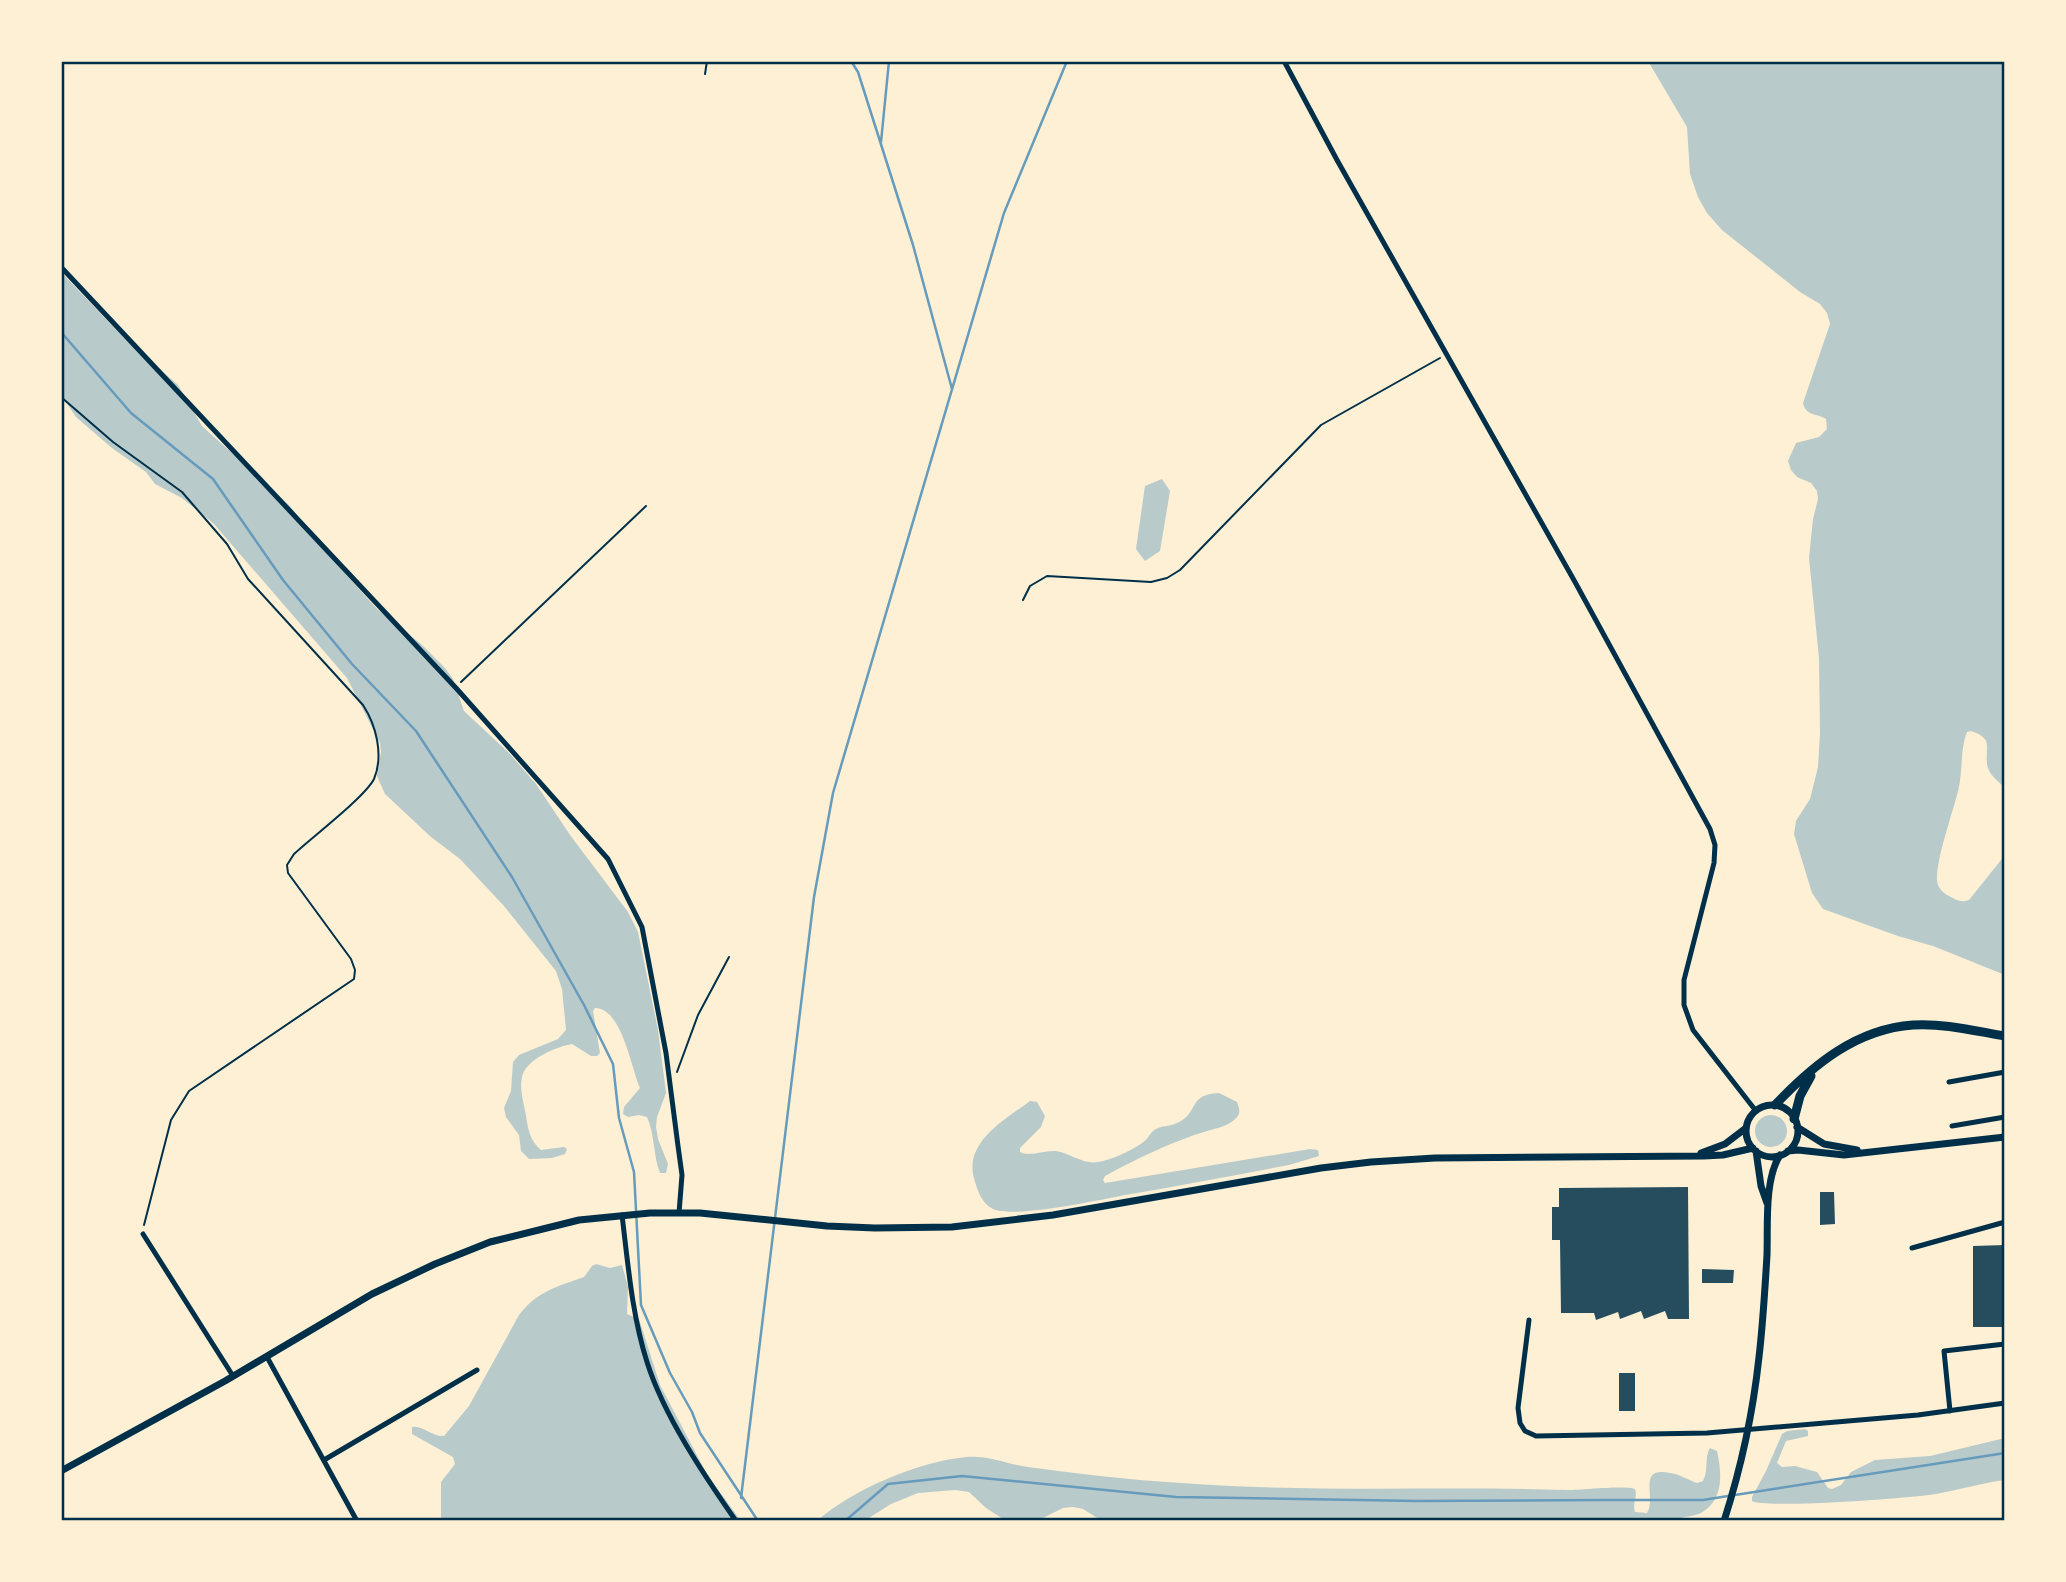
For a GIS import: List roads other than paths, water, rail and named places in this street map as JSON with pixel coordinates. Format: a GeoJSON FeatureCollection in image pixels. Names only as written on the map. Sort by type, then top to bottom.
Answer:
{"type":"FeatureCollection","features":[{"type":"Feature","properties":{"kind":"highway"},"geometry":{"type":"LineString","coordinates":[[1775,1105],[1815,1069],[1852,1041],[1877,1031],[1934,1025],[2005,1036]]}},
{"type":"Feature","properties":{"kind":"highway"},"geometry":{"type":"LineString","coordinates":[[1796,1123],[1800,1096],[1815,1069]]}},
{"type":"Feature","properties":{"kind":"main road"},"geometry":{"type":"LineString","coordinates":[[1768,1203],[1761,1186],[1754,1149],[1747,1139],[1746,1128],[1756,1111],[1775,1105],[1784,1108],[1796,1123],[1824,1144],[1865,1151]]}},
{"type":"Feature","properties":{"kind":"main road"},"geometry":{"type":"LineString","coordinates":[[1724,1520],[1740,1466],[1750,1417],[1763,1308],[1768,1203],[1773,1171],[1796,1138],[1796,1123]]}},
{"type":"Feature","properties":{"kind":"main road"},"geometry":{"type":"LineString","coordinates":[[1691,1156],[1716,1148],[1746,1128]]}},
{"type":"Feature","properties":{"kind":"main road"},"geometry":{"type":"LineString","coordinates":[[61,1471],[267,1357],[372,1294],[490,1242],[579,1220],[679,1213],[875,1228],[981,1224],[1053,1215],[1321,1168],[1395,1160],[1691,1156],[1723,1155],[1754,1149],[1766,1156],[1798,1150],[1837,1155],[2005,1137]]}},
{"type":"Feature","properties":{"kind":"street"},"geometry":{"type":"LineString","coordinates":[[1284,61],[1710,829],[1715,845],[1714,863],[1686,971],[1684,1006],[1693,1030],[1756,1111]]}},
{"type":"Feature","properties":{"kind":"street"},"geometry":{"type":"LineString","coordinates":[[61,267],[456,688],[608,859],[642,927],[666,1053],[682,1175],[679,1213]]}},
{"type":"Feature","properties":{"kind":"street"},"geometry":{"type":"LineString","coordinates":[[1949,1082],[2005,1072]]}},
{"type":"Feature","properties":{"kind":"street"},"geometry":{"type":"LineString","coordinates":[[1952,1126],[2005,1117]]}},
{"type":"Feature","properties":{"kind":"street"},"geometry":{"type":"LineString","coordinates":[[625,1215],[636,1315],[648,1365],[674,1422],[707,1480],[736,1521]]}},
{"type":"Feature","properties":{"kind":"street"},"geometry":{"type":"LineString","coordinates":[[1912,1248],[2005,1222]]}},
{"type":"Feature","properties":{"kind":"street"},"geometry":{"type":"LineString","coordinates":[[143,1234],[233,1376]]}},
{"type":"Feature","properties":{"kind":"street"},"geometry":{"type":"LineString","coordinates":[[1530,1320],[1518,1416],[1525,1432],[1536,1436],[1707,1433],[2005,1404]]}},
{"type":"Feature","properties":{"kind":"street"},"geometry":{"type":"LineString","coordinates":[[1950,1411],[1944,1351],[2005,1344]]}},
{"type":"Feature","properties":{"kind":"street"},"geometry":{"type":"LineString","coordinates":[[267,1357],[357,1521]]}},
{"type":"Feature","properties":{"kind":"street"},"geometry":{"type":"LineString","coordinates":[[324,1460],[477,1370]]}},
{"type":"Feature","properties":{"kind":"waterway"},"geometry":{"type":"LineString","coordinates":[[851,61],[858,72],[913,245],[952,389]]}},
{"type":"Feature","properties":{"kind":"waterway"},"geometry":{"type":"LineString","coordinates":[[881,142],[889,61]]}},
{"type":"Feature","properties":{"kind":"waterway"},"geometry":{"type":"LineString","coordinates":[[741,1498],[814,897],[833,793],[1004,213],[1067,61]]}},
{"type":"Feature","properties":{"kind":"waterway"},"geometry":{"type":"LineString","coordinates":[[61,332],[131,413],[213,479],[283,580],[352,664],[416,731],[512,877],[584,1005],[613,1064],[619,1118],[634,1172],[641,1305],[670,1373],[692,1412],[700,1433],[758,1521]]}},
{"type":"Feature","properties":{"kind":"waterway"},"geometry":{"type":"LineString","coordinates":[[1735,1495],[2005,1453]]}},
{"type":"Feature","properties":{"kind":"waterway"},"geometry":{"type":"LineString","coordinates":[[845,1521],[888,1484],[962,1476],[1176,1497],[1417,1501],[1703,1500],[1728,1496]]}}]}
